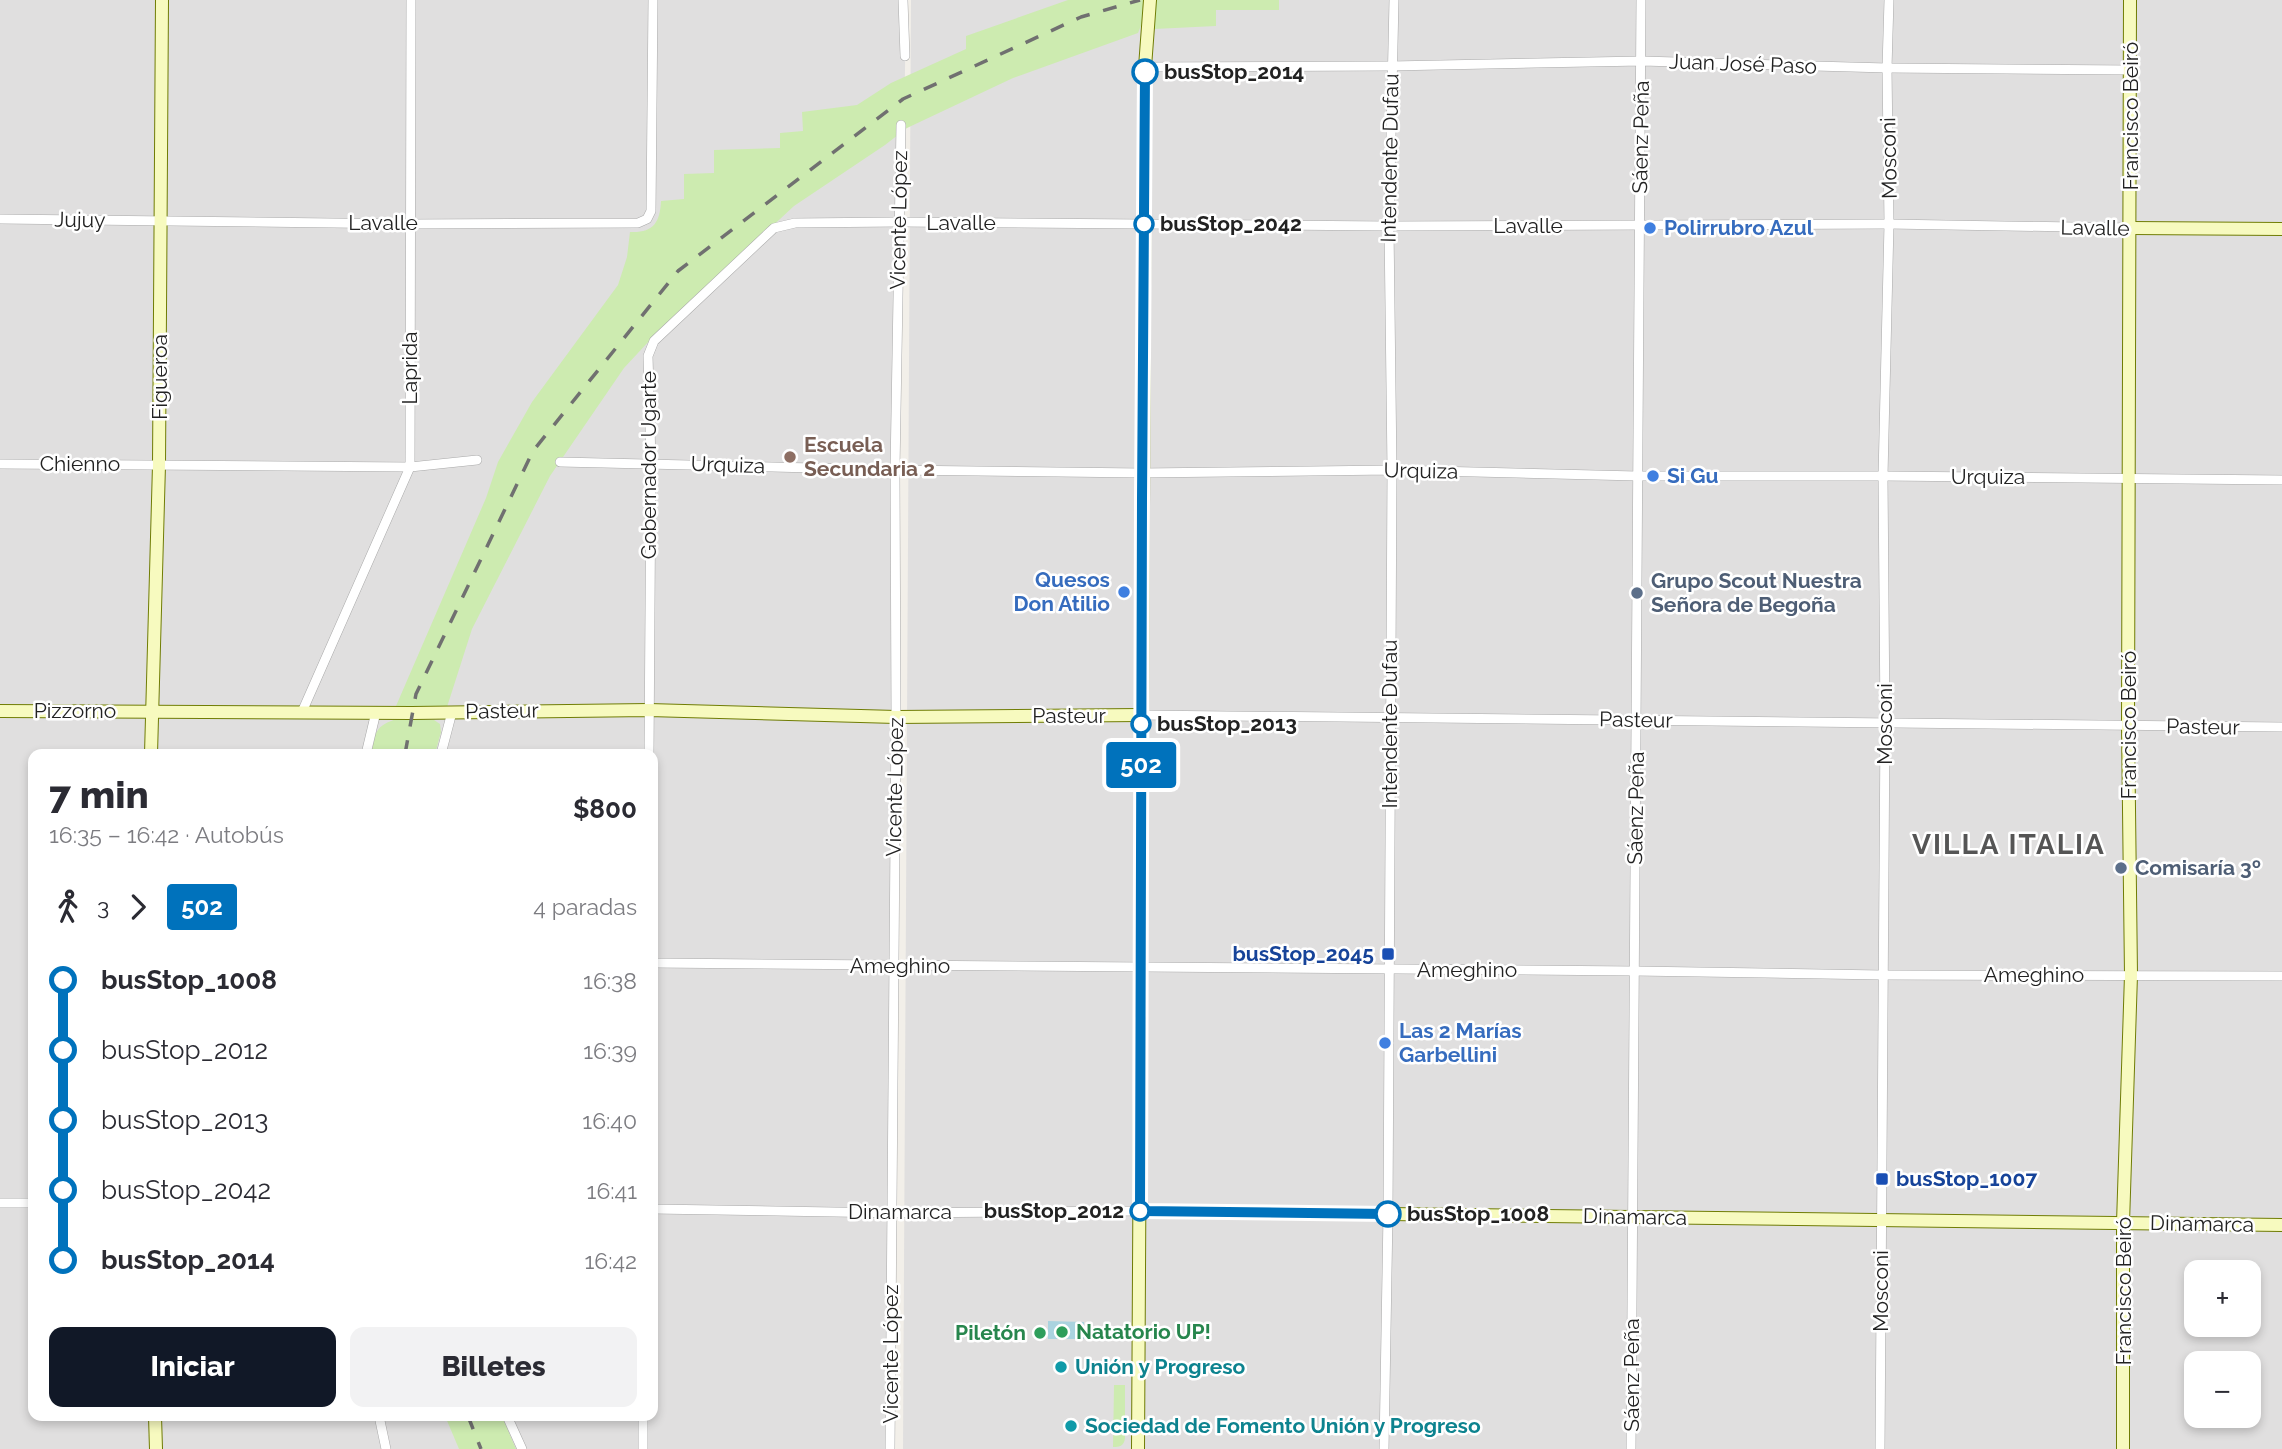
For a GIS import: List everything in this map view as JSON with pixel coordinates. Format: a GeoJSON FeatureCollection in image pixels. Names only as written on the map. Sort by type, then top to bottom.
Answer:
{"type":"FeatureCollection","features":[{"type":"Feature","properties":{"kind":"street","name":"Figueroa"},"geometry":{"type":"LineString","coordinates":[[151,749],[159,465],[162,0]]}},
{"type":"Feature","properties":{"kind":"street","name":"Laprida"},"geometry":{"type":"LineString","coordinates":[[302,712],[410,467],[411,0]]}},
{"type":"Feature","properties":{"kind":"street","name":"Lavalle"},"geometry":{"type":"LineString","coordinates":[[161,222],[638,223],[647,219],[651,211],[653,0]]}},
{"type":"Feature","properties":{"kind":"street"},"geometry":{"type":"LineString","coordinates":[[903,0],[905,56]]}},
{"type":"Feature","properties":{"kind":"street"},"geometry":{"type":"LineString","coordinates":[[1138,1449],[1145,67],[1150,0]]}},
{"type":"Feature","properties":{"kind":"street","name":"Intendente Dufau"},"geometry":{"type":"LineString","coordinates":[[1384,1449],[1391,718],[1389,226],[1394,0]]}},
{"type":"Feature","properties":{"kind":"street","name":"Sáenz Peña"},"geometry":{"type":"LineString","coordinates":[[1632,1449],[1641,0]]}},
{"type":"Feature","properties":{"kind":"street","name":"Mosconi"},"geometry":{"type":"LineString","coordinates":[[1880,1449],[1885,723],[1883,476],[1889,224],[1889,0]]}},
{"type":"Feature","properties":{"kind":"street","name":"Francisco Beiró"},"geometry":{"type":"LineString","coordinates":[[2123,1449],[2123,1223],[2131,975],[2128,726],[2130,0]]}},
{"type":"Feature","properties":{"kind":"street","name":"Juan José Paso"},"geometry":{"type":"LineString","coordinates":[[1145,67],[1642,61],[1887,68],[2131,70]]}},
{"type":"Feature","properties":{"kind":"street","name":"Vicente López"},"geometry":{"type":"LineString","coordinates":[[890,1449],[896,717],[895,470],[901,125]]}},
{"type":"Feature","properties":{"kind":"street","name":"Jujuy"},"geometry":{"type":"LineString","coordinates":[[0,219],[161,222]]}},
{"type":"Feature","properties":{"kind":"street","name":"Lavalle"},"geometry":{"type":"LineString","coordinates":[[774,228],[795,223],[899,222],[1389,226],[1889,224],[2282,229]]}},
{"type":"Feature","properties":{"kind":"street","name":"Gobernador Ugarte"},"geometry":{"type":"LineString","coordinates":[[649,749],[651,462],[648,356],[653,341],[774,228]]}},
{"type":"Feature","properties":{"kind":"street"},"geometry":{"type":"LineString","coordinates":[[159,465],[410,467],[477,460]]}},
{"type":"Feature","properties":{"kind":"street","name":"Urquiza"},"geometry":{"type":"LineString","coordinates":[[560,461],[1142,473],[1392,470],[1637,477],[1883,476],[2282,480]]}},
{"type":"Feature","properties":{"kind":"street","name":"Chienno"},"geometry":{"type":"LineString","coordinates":[[0,464],[159,465]]}},
{"type":"Feature","properties":{"kind":"street","name":"Pasteur"},"geometry":{"type":"LineString","coordinates":[[151,712],[649,710],[896,717],[1141,715],[2282,727]]}},
{"type":"Feature","properties":{"kind":"street","name":"Pizzorno"},"geometry":{"type":"LineString","coordinates":[[0,711],[151,712]]}},
{"type":"Feature","properties":{"kind":"street"},"geometry":{"type":"LineString","coordinates":[[367,749],[376,712]]}},
{"type":"Feature","properties":{"kind":"street"},"geometry":{"type":"LineString","coordinates":[[442,749],[452,712]]}},
{"type":"Feature","properties":{"kind":"street","name":"Ameghino"},"geometry":{"type":"LineString","coordinates":[[658,963],[1882,975],[2282,976]]}},
{"type":"Feature","properties":{"kind":"street"},"geometry":{"type":"LineString","coordinates":[[0,1203],[28,1203]]}},
{"type":"Feature","properties":{"kind":"street","name":"Dinamarca"},"geometry":{"type":"LineString","coordinates":[[658,1209],[892,1213],[1140,1211],[2282,1226]]}},
{"type":"Feature","properties":{"kind":"street"},"geometry":{"type":"LineString","coordinates":[[155,1421],[156,1449]]}},
{"type":"Feature","properties":{"kind":"street"},"geometry":{"type":"LineString","coordinates":[[380,1421],[386,1449]]}},
{"type":"Feature","properties":{"kind":"street"},"geometry":{"type":"LineString","coordinates":[[509,1421],[522,1449]]}},
{"type":"Feature","properties":{"kind":"street"},"geometry":{"type":"LineString","coordinates":[[643,1421],[643,1449]]}},
{"type":"Feature","properties":{"kind":"shaded area"},"geometry":{"type":"Polygon","coordinates":[[[0,0],[906,0],[885,1449],[0,1449],[0,0]]]}},
{"type":"Feature","properties":{"kind":"shaded area"},"geometry":{"type":"Polygon","coordinates":[[[911,0],[2282,0],[2282,1449],[903,1449],[911,0]]]}},
{"type":"Feature","properties":{"kind":"green space"},"geometry":{"type":"Polygon","coordinates":[[[1068,0],[1145,0],[1142,23],[1138,33],[1013,78],[907,128],[794,206],[651,339],[624,368],[550,476],[472,629],[447,707],[396,706],[486,498],[498,462],[532,402],[618,285],[627,257],[630,232],[644,231],[654,225],[661,201],[684,199],[684,174],[714,173],[714,150],[780,148],[780,133],[803,131],[802,112],[857,105],[891,83],[966,49],[966,36],[1068,0]]]}},
{"type":"Feature","properties":{"kind":"green space"},"geometry":{"type":"Polygon","coordinates":[[[1155,0],[1279,0],[1279,10],[1216,10],[1216,26],[1154,29],[1155,0]]]}},
{"type":"Feature","properties":{"kind":"green space"},"geometry":{"type":"Polygon","coordinates":[[[399,718],[434,720],[440,724],[441,732],[436,749],[370,749],[378,730],[399,718]]]}},
{"type":"Feature","properties":{"kind":"green space"},"geometry":{"type":"Polygon","coordinates":[[[1114,1385],[1125,1385],[1125,1438],[1124,1443],[1118,1447],[1113,1447],[1114,1385]]]}},
{"type":"Feature","properties":{"kind":"green space"},"geometry":{"type":"Polygon","coordinates":[[[447,1421],[504,1421],[516,1449],[459,1449],[447,1421]]]}},
{"type":"Feature","properties":{"kind":"water"},"geometry":{"type":"Polygon","coordinates":[[[1048,1321],[1084,1322],[1084,1339],[1048,1339],[1048,1321]]]}},
{"type":"Feature","properties":{"kind":"railway"},"geometry":{"type":"LineString","coordinates":[[406,749],[416,694],[533,451],[678,271],[903,99],[1081,17],[1140,0]]}},
{"type":"Feature","properties":{"kind":"railway"},"geometry":{"type":"LineString","coordinates":[[470,1421],[481,1449]]}},
{"type":"Feature","properties":{"kind":"bus line","name":"502"},"geometry":{"type":"LineString","coordinates":[[1145,72],[1140,1211],[1388,1214]]}},
{"type":"Feature","properties":{"kind":"place","name":"busStop_2014"},"geometry":{"type":"Point","coordinates":[1145,72]}},
{"type":"Feature","properties":{"kind":"place","name":"busStop_2042"},"geometry":{"type":"Point","coordinates":[1144,224]}},
{"type":"Feature","properties":{"kind":"place","name":"Polirrubro Azul"},"geometry":{"type":"Point","coordinates":[1650,228]}},
{"type":"Feature","properties":{"kind":"place","name":"Escuela Secundaria 2"},"geometry":{"type":"Point","coordinates":[790,457]}},
{"type":"Feature","properties":{"kind":"place","name":"Si Gu"},"geometry":{"type":"Point","coordinates":[1653,476]}},
{"type":"Feature","properties":{"kind":"place","name":"Quesos Don Atilio"},"geometry":{"type":"Point","coordinates":[1124,592]}},
{"type":"Feature","properties":{"kind":"place","name":"Grupo Scout Nuestra Señora de Begoña"},"geometry":{"type":"Point","coordinates":[1637,593]}},
{"type":"Feature","properties":{"kind":"place","name":"busStop_2013"},"geometry":{"type":"Point","coordinates":[1141,724]}},
{"type":"Feature","properties":{"kind":"place","name":"Comisaría 3º"},"geometry":{"type":"Point","coordinates":[2121,868]}},
{"type":"Feature","properties":{"kind":"place","name":"busStop_2045"},"geometry":{"type":"Point","coordinates":[1388,954]}},
{"type":"Feature","properties":{"kind":"place","name":"Las 2 Marías Garbellini"},"geometry":{"type":"Point","coordinates":[1385,1043]}},
{"type":"Feature","properties":{"kind":"place","name":"busStop_1007"},"geometry":{"type":"Point","coordinates":[1882,1179]}},
{"type":"Feature","properties":{"kind":"place","name":"busStop_2012"},"geometry":{"type":"Point","coordinates":[1140,1211]}},
{"type":"Feature","properties":{"kind":"place","name":"busStop_1008"},"geometry":{"type":"Point","coordinates":[1388,1214]}},
{"type":"Feature","properties":{"kind":"place","name":"Natatorio UP!"},"geometry":{"type":"Point","coordinates":[1062,1332]}},
{"type":"Feature","properties":{"kind":"place","name":"Piletón"},"geometry":{"type":"Point","coordinates":[1040,1333]}},
{"type":"Feature","properties":{"kind":"place","name":"Unión y Progreso"},"geometry":{"type":"Point","coordinates":[1061,1367]}},
{"type":"Feature","properties":{"kind":"place","name":"Sociedad de Fomento Unión y Progreso"},"geometry":{"type":"Point","coordinates":[1071,1426]}},
{"type":"Feature","properties":{"kind":"district","name":"VILLA ITALIA"},"geometry":{"type":"Point","coordinates":[2009,844]}}]}
